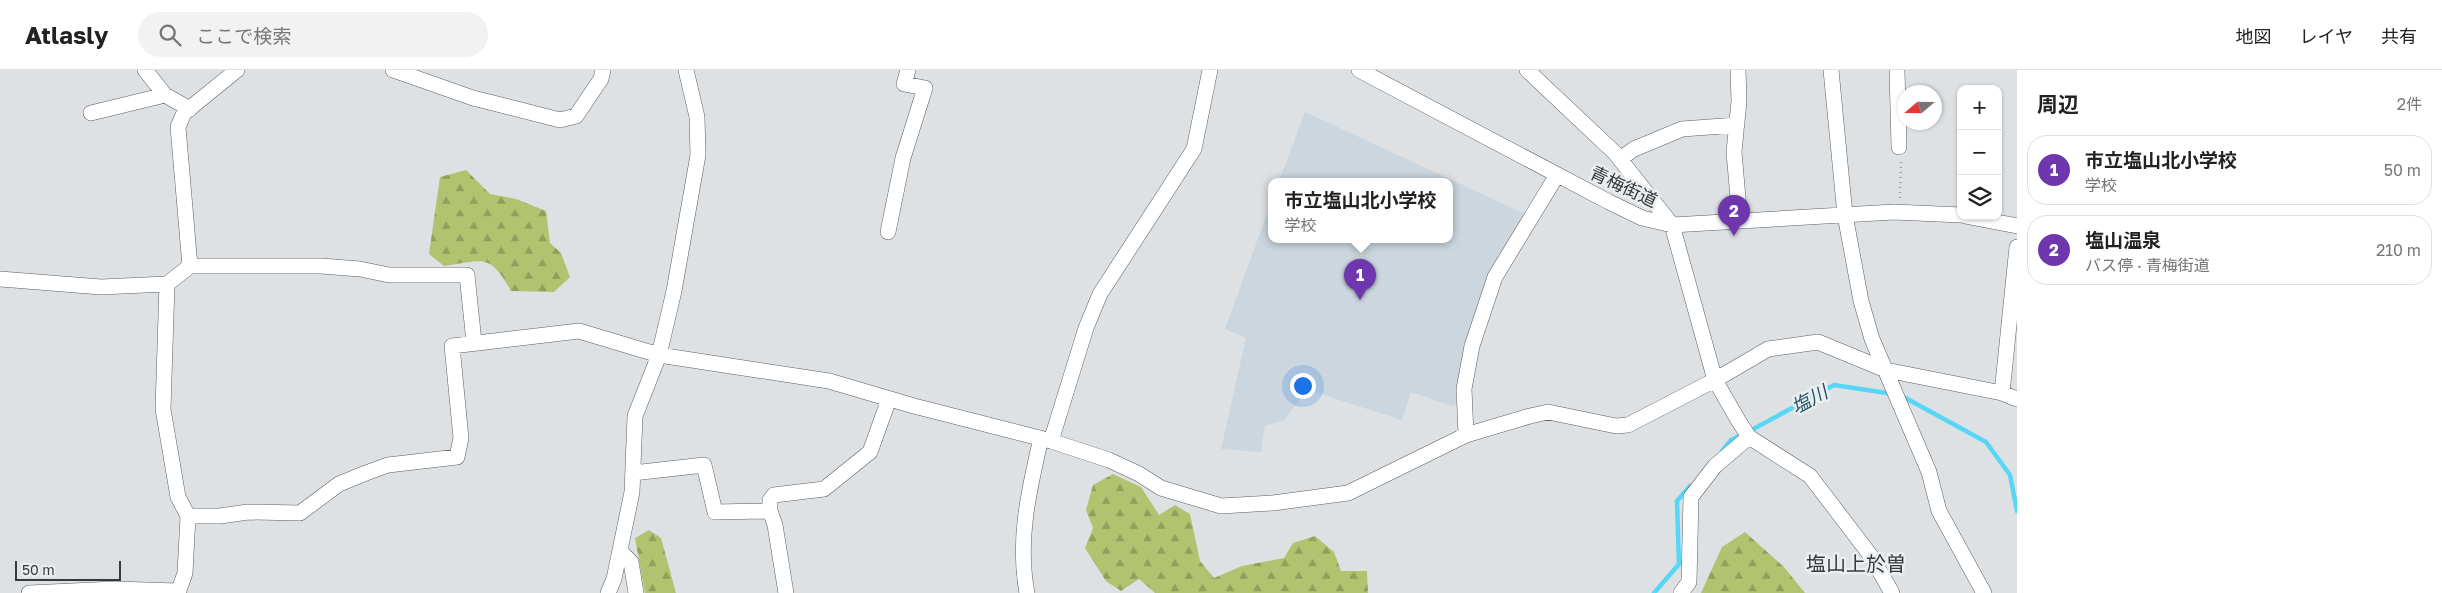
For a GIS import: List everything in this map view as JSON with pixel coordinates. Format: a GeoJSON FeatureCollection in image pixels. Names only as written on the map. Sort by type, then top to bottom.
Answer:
{"type":"FeatureCollection","features":[{"type":"Feature","properties":{"kind":"street"},"geometry":{"type":"LineString","coordinates":[[145,70],[165,95],[190,109]]}},
{"type":"Feature","properties":{"kind":"street"},"geometry":{"type":"LineString","coordinates":[[190,266],[178,127],[184,113],[237,70]]}},
{"type":"Feature","properties":{"kind":"street"},"geometry":{"type":"LineString","coordinates":[[394,70],[473,98],[560,120],[576,116],[601,79],[603,70]]}},
{"type":"Feature","properties":{"kind":"street"},"geometry":{"type":"LineString","coordinates":[[608,593],[620,551],[632,492],[635,416],[659,355],[674,291],[698,155],[697,117],[686,70]]}},
{"type":"Feature","properties":{"kind":"street"},"geometry":{"type":"LineString","coordinates":[[888,232],[903,158],[925,88],[904,84],[908,70]]}},
{"type":"Feature","properties":{"kind":"street"},"geometry":{"type":"LineString","coordinates":[[1027,593],[1023,573],[1023,526],[1027,495],[1046,440],[1100,294],[1194,149],[1210,70]]}},
{"type":"Feature","properties":{"kind":"street","name":"青梅街道"},"geometry":{"type":"LineString","coordinates":[[1359,70],[1556,175],[1642,218],[1672,224],[1900,212],[1957,215]]}},
{"type":"Feature","properties":{"kind":"street"},"geometry":{"type":"LineString","coordinates":[[1526,70],[1620,159],[1672,224],[1715,380],[1738,420],[1749,437],[1810,476],[1870,556],[1892,593]]}},
{"type":"Feature","properties":{"kind":"street"},"geometry":{"type":"LineString","coordinates":[[1738,70],[1739,101],[1734,152],[1740,221]]}},
{"type":"Feature","properties":{"kind":"street"},"geometry":{"type":"LineString","coordinates":[[1831,70],[1845,215],[1860,301],[1872,340],[1929,472],[1939,511],[1984,593]]}},
{"type":"Feature","properties":{"kind":"street"},"geometry":{"type":"LineString","coordinates":[[1897,70],[1899,147]]}},
{"type":"Feature","properties":{"kind":"street"},"geometry":{"type":"LineString","coordinates":[[91,113],[165,95]]}},
{"type":"Feature","properties":{"kind":"street"},"geometry":{"type":"LineString","coordinates":[[1620,159],[1634,149],[1682,130],[1737,125]]}},
{"type":"Feature","properties":{"kind":"street"},"geometry":{"type":"LineString","coordinates":[[1466,435],[1464,414],[1465,380],[1472,346],[1494,277],[1556,175]]}},
{"type":"Feature","properties":{"kind":"street"},"geometry":{"type":"LineString","coordinates":[[1986,220],[2017,226]]}},
{"type":"Feature","properties":{"kind":"street"},"geometry":{"type":"LineString","coordinates":[[2002,393],[2017,248]]}},
{"type":"Feature","properties":{"kind":"street"},"geometry":{"type":"LineString","coordinates":[[0,279],[101,287],[167,284],[190,266],[321,266],[360,269],[389,275],[467,275],[474,342]]}},
{"type":"Feature","properties":{"kind":"street"},"geometry":{"type":"LineString","coordinates":[[29,593],[115,589],[178,592],[185,573],[188,516],[178,497],[163,409],[167,284]]}},
{"type":"Feature","properties":{"kind":"street"},"geometry":{"type":"LineString","coordinates":[[188,516],[220,516],[248,512],[300,513],[339,484],[366,473],[388,466],[456,458],[461,438],[452,346],[579,331],[659,355],[829,381],[889,400],[1046,440],[1109,460],[1140,474],[1161,488],[1221,506],[1273,503],[1348,493],[1466,435],[1548,412],[1616,426],[1628,425],[1715,380],[1768,349],[1818,342],[1886,371],[2002,393],[2017,399]]}},
{"type":"Feature","properties":{"kind":"street"},"geometry":{"type":"LineString","coordinates":[[786,593],[775,525],[770,511],[770,500],[774,495],[824,489],[870,452],[889,400]]}},
{"type":"Feature","properties":{"kind":"street"},"geometry":{"type":"LineString","coordinates":[[1682,593],[1689,582],[1691,497],[1715,466],[1749,437]]}},
{"type":"Feature","properties":{"kind":"street"},"geometry":{"type":"LineString","coordinates":[[633,473],[704,465],[715,512],[770,511]]}},
{"type":"Feature","properties":{"kind":"street"},"geometry":{"type":"LineString","coordinates":[[620,551],[631,562],[636,593]]}},
{"type":"Feature","properties":{"kind":"path"},"geometry":{"type":"LineString","coordinates":[[1899,147],[1902,158],[1900,212]]}},
{"type":"Feature","properties":{"kind":"shaded area"},"geometry":{"type":"Polygon","coordinates":[[[1305,112],[1447,178],[1280,178],[1305,112]]]}},
{"type":"Feature","properties":{"kind":"shaded area"},"geometry":{"type":"Polygon","coordinates":[[[1453,181],[1527,215],[1464,356],[1455,407],[1411,392],[1402,420],[1308,390],[1284,420],[1265,426],[1261,452],[1221,449],[1246,338],[1225,329],[1268,211],[1268,243],[1453,243],[1453,181]]]}},
{"type":"Feature","properties":{"kind":"green space"},"geometry":{"type":"Polygon","coordinates":[[[466,170],[490,194],[516,199],[546,211],[550,243],[561,253],[570,277],[554,292],[511,291],[497,270],[485,262],[477,261],[444,266],[429,254],[440,177],[466,170]]]}},
{"type":"Feature","properties":{"kind":"green space"},"geometry":{"type":"Polygon","coordinates":[[[1113,474],[1141,487],[1159,515],[1175,505],[1190,514],[1200,561],[1214,578],[1242,566],[1284,558],[1293,543],[1315,536],[1334,552],[1341,571],[1367,571],[1368,593],[1155,593],[1139,579],[1121,591],[1106,581],[1085,548],[1093,528],[1086,510],[1093,485],[1113,474]]]}},
{"type":"Feature","properties":{"kind":"green space"},"geometry":{"type":"Polygon","coordinates":[[[649,530],[661,538],[676,593],[645,593],[635,538],[649,530]]]}},
{"type":"Feature","properties":{"kind":"green space"},"geometry":{"type":"Polygon","coordinates":[[[1745,532],[1784,567],[1805,593],[1701,593],[1722,547],[1745,532]]]}},
{"type":"Feature","properties":{"kind":"waterway","name":"塩川"},"geometry":{"type":"LineString","coordinates":[[1748,432],[1834,385],[1893,394]]}},
{"type":"Feature","properties":{"kind":"waterway","name":"塩川"},"geometry":{"type":"LineString","coordinates":[[1900,395],[1986,442],[2010,475],[2017,511]]}},
{"type":"Feature","properties":{"kind":"waterway","name":"塩川"},"geometry":{"type":"LineString","coordinates":[[1722,451],[1731,440],[1741,435]]}},
{"type":"Feature","properties":{"kind":"waterway","name":"塩川"},"geometry":{"type":"LineString","coordinates":[[1654,593],[1679,564],[1677,501],[1690,486]]}},
{"type":"Feature","properties":{"kind":"place","name":"塩山温泉"},"geometry":{"type":"Point","coordinates":[1734,236]}},
{"type":"Feature","properties":{"kind":"place","name":"市立塩山北小学校"},"geometry":{"type":"Point","coordinates":[1360,300]}},
{"type":"Feature","properties":{"kind":"district","name":"塩山上於曽"},"geometry":{"type":"Point","coordinates":[1856,563]}}]}
